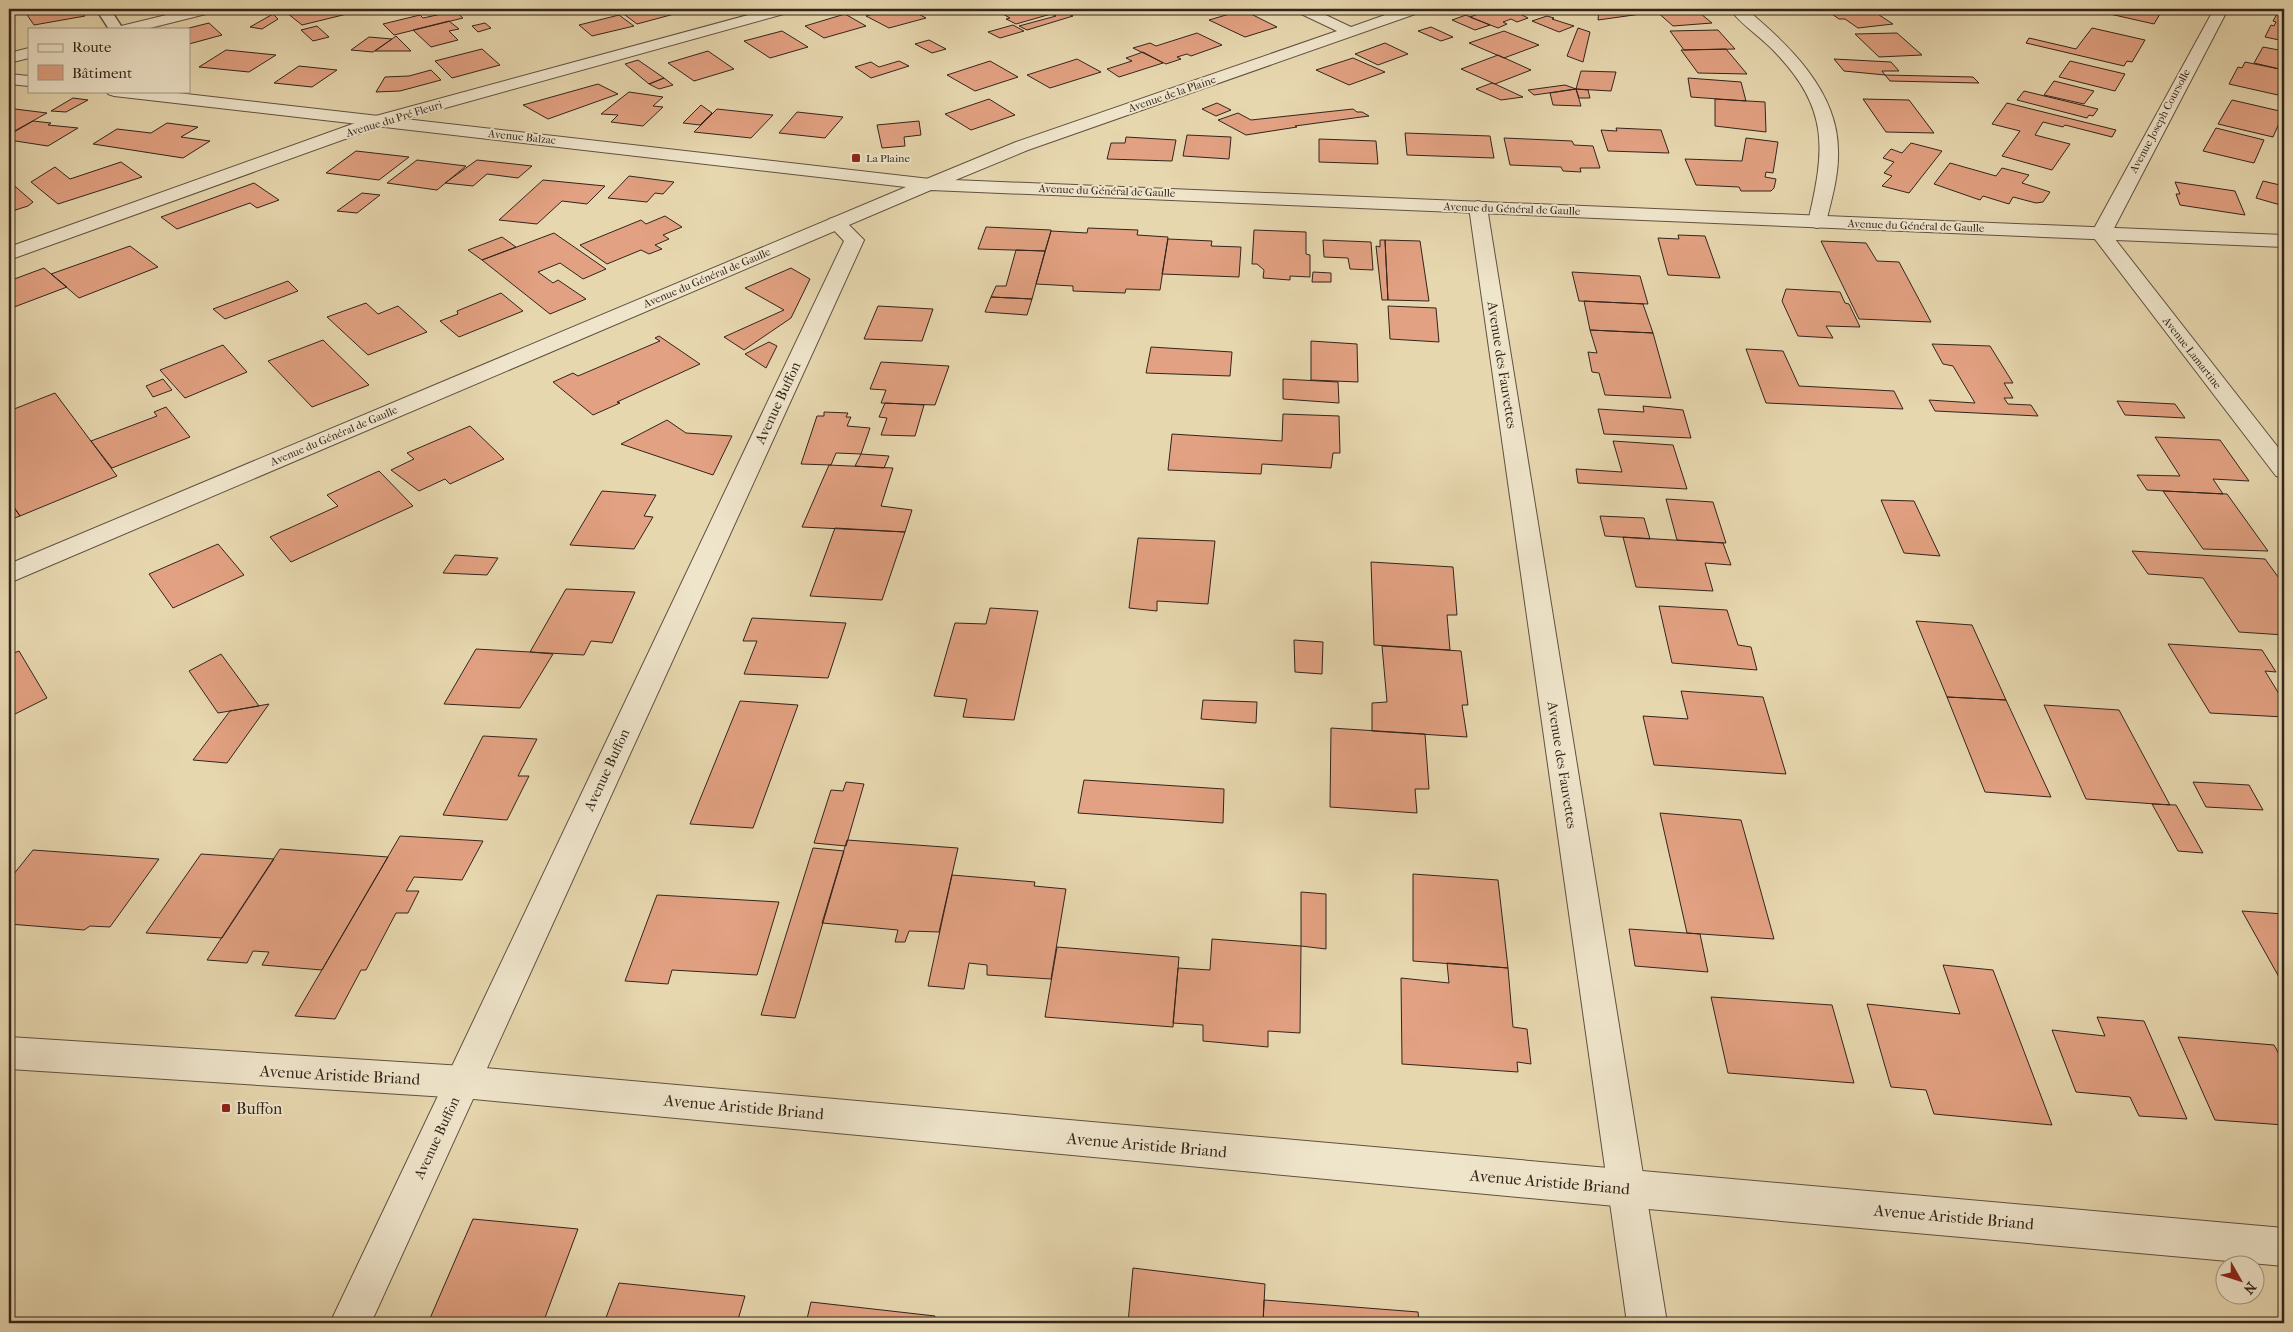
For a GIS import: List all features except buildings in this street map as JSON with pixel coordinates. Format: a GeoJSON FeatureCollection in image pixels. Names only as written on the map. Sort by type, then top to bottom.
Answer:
{"type":"FeatureCollection","features":[{"type":"Feature","properties":{"kind":"street"},"geometry":{"type":"LineString","coordinates":[[130,28],[209,9]]}},
{"type":"Feature","properties":{"kind":"street"},"geometry":{"type":"LineString","coordinates":[[738,9],[752,18]]}},
{"type":"Feature","properties":{"kind":"street","name":"Avenue du Pré Fleuri"},"geometry":{"type":"LineString","coordinates":[[9,254],[378,121],[786,9]]}},
{"type":"Feature","properties":{"kind":"street"},"geometry":{"type":"LineString","coordinates":[[1302,9],[1350,32]]}},
{"type":"Feature","properties":{"kind":"street","name":"Avenue de la Plaine"},"geometry":{"type":"LineString","coordinates":[[930,184],[1022,146],[1416,9]]}},
{"type":"Feature","properties":{"kind":"street"},"geometry":{"type":"LineString","coordinates":[[1737,9],[1768,35],[1798,70],[1819,103],[1829,138],[1828,174],[1817,222]]}},
{"type":"Feature","properties":{"kind":"street","name":"Avenue Joseph Coursolle"},"geometry":{"type":"LineString","coordinates":[[2101,234],[2221,9]]}},
{"type":"Feature","properties":{"kind":"street"},"geometry":{"type":"LineString","coordinates":[[9,58],[28,53]]}},
{"type":"Feature","properties":{"kind":"street"},"geometry":{"type":"LineString","coordinates":[[9,79],[28,81]]}},
{"type":"Feature","properties":{"kind":"street","name":"Avenue Balzac"},"geometry":{"type":"LineString","coordinates":[[123,92],[930,184]]}},
{"type":"Feature","properties":{"kind":"street","name":"Avenue du Général de Gaulle"},"geometry":{"type":"LineString","coordinates":[[9,574],[930,184],[2284,241]]}},
{"type":"Feature","properties":{"kind":"street","name":"Avenue des Fauvettes"},"geometry":{"type":"LineString","coordinates":[[1478,207],[1647,1323]]}},
{"type":"Feature","properties":{"kind":"street","name":"Avenue Buffon"},"geometry":{"type":"LineString","coordinates":[[350,1323],[854,240],[836,223]]}},
{"type":"Feature","properties":{"kind":"street","name":"Avenue Lamartine"},"geometry":{"type":"LineString","coordinates":[[2101,234],[2284,471]]}},
{"type":"Feature","properties":{"kind":"street","name":"Avenue Aristide Briand"},"geometry":{"type":"LineString","coordinates":[[9,1053],[463,1082],[1626,1189],[2284,1246]]}},
{"type":"Feature","properties":{"kind":"lane"},"geometry":{"type":"LineString","coordinates":[[103,9],[115,28]]}},
{"type":"Feature","properties":{"kind":"place","name":"La Plaine"},"geometry":{"type":"Point","coordinates":[856,158]}},
{"type":"Feature","properties":{"kind":"place","name":"Buffon"},"geometry":{"type":"Point","coordinates":[226,1108]}}]}
